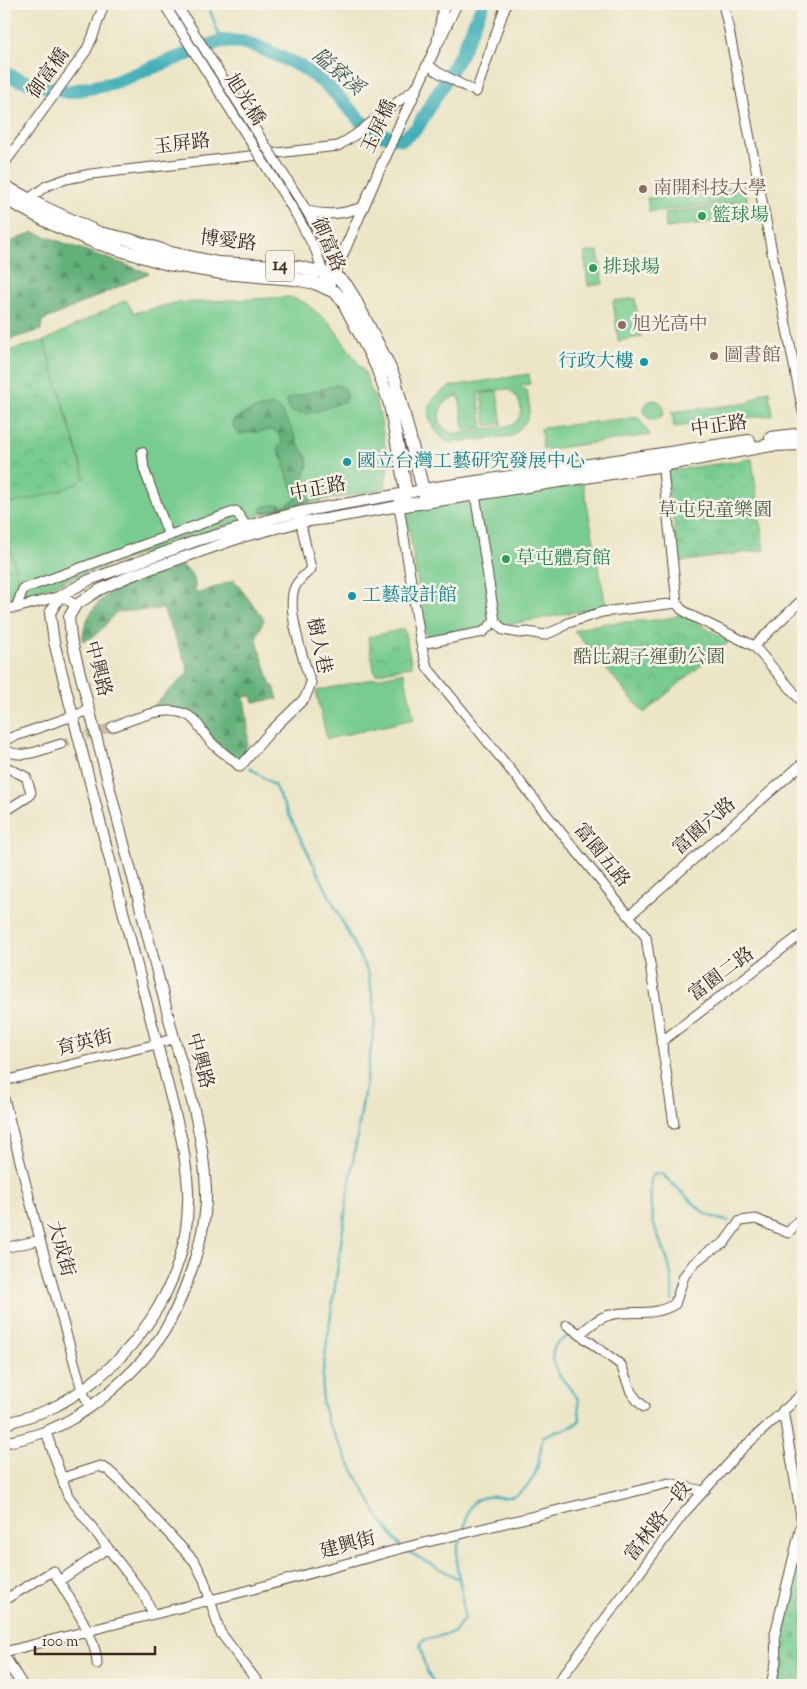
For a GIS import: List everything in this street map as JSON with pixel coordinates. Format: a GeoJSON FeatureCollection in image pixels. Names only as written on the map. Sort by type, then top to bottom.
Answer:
{"type":"FeatureCollection","features":[{"type":"Feature","properties":{"kind":"main road","name":"博愛路"},"geometry":{"type":"LineString","coordinates":[[4,186],[23,203],[54,225],[97,243],[168,264],[222,273],[296,279],[315,283],[335,292],[343,301],[381,375],[393,417],[406,492]]}},
{"type":"Feature","properties":{"kind":"main road","name":"博愛路"},"geometry":{"type":"LineString","coordinates":[[4,198],[23,203],[99,233],[171,253],[218,263],[298,268],[329,274]]}},
{"type":"Feature","properties":{"kind":"main road"},"geometry":{"type":"LineString","coordinates":[[329,274],[346,286],[353,296],[395,380],[424,496]]}},
{"type":"Feature","properties":{"kind":"main road","name":"中正路"},"geometry":{"type":"LineString","coordinates":[[424,496],[475,494],[803,434]]}},
{"type":"Feature","properties":{"kind":"main road","name":"中正路"},"geometry":{"type":"LineString","coordinates":[[399,506],[424,496],[771,445],[803,444]]}},
{"type":"Feature","properties":{"kind":"main road"},"geometry":{"type":"LineString","coordinates":[[399,506],[406,492]]}},
{"type":"Feature","properties":{"kind":"street"},"geometry":{"type":"LineString","coordinates":[[104,7],[111,4]]}},
{"type":"Feature","properties":{"kind":"street","name":"旭光橋"},"geometry":{"type":"LineString","coordinates":[[164,4],[296,214]]}},
{"type":"Feature","properties":{"kind":"street","name":"旭光橋"},"geometry":{"type":"LineString","coordinates":[[176,4],[305,208]]}},
{"type":"Feature","properties":{"kind":"street"},"geometry":{"type":"LineString","coordinates":[[415,92],[432,67],[444,4]]}},
{"type":"Feature","properties":{"kind":"street"},"geometry":{"type":"LineString","coordinates":[[437,44],[457,4]]}},
{"type":"Feature","properties":{"kind":"street"},"geometry":{"type":"LineString","coordinates":[[432,67],[473,91],[506,4]]}},
{"type":"Feature","properties":{"kind":"street"},"geometry":{"type":"LineString","coordinates":[[723,4],[803,412]]}},
{"type":"Feature","properties":{"kind":"street","name":"御富橋"},"geometry":{"type":"LineString","coordinates":[[4,164],[86,51],[104,7]]}},
{"type":"Feature","properties":{"kind":"street","name":"玉屏路"},"geometry":{"type":"LineString","coordinates":[[23,203],[46,186],[66,179],[91,174],[338,146],[352,138],[390,107],[415,92]]}},
{"type":"Feature","properties":{"kind":"street","name":"玉屏橋"},"geometry":{"type":"LineString","coordinates":[[363,207],[415,92]]}},
{"type":"Feature","properties":{"kind":"street"},"geometry":{"type":"LineString","coordinates":[[305,208],[329,215],[343,214],[363,207]]}},
{"type":"Feature","properties":{"kind":"street"},"geometry":{"type":"LineString","coordinates":[[328,288],[329,274],[363,207]]}},
{"type":"Feature","properties":{"kind":"street","name":"御富路"},"geometry":{"type":"LineString","coordinates":[[305,208],[328,249],[329,274]]}},
{"type":"Feature","properties":{"kind":"street","name":"御富路"},"geometry":{"type":"LineString","coordinates":[[296,214],[329,274]]}},
{"type":"Feature","properties":{"kind":"street"},"geometry":{"type":"LineString","coordinates":[[142,452],[144,470],[169,536]]}},
{"type":"Feature","properties":{"kind":"street"},"geometry":{"type":"LineString","coordinates":[[662,460],[677,603],[692,616],[754,646],[803,703]]}},
{"type":"Feature","properties":{"kind":"street","name":"中正路"},"geometry":{"type":"LineString","coordinates":[[60,596],[89,580],[196,541],[247,531],[406,492],[424,496]]}},
{"type":"Feature","properties":{"kind":"street"},"geometry":{"type":"LineString","coordinates":[[475,494],[495,621],[504,630],[544,635],[568,623],[602,612],[677,603]]}},
{"type":"Feature","properties":{"kind":"street","name":"中正路"},"geometry":{"type":"LineString","coordinates":[[299,517],[326,519],[399,506]]}},
{"type":"Feature","properties":{"kind":"street","name":"富園五路"},"geometry":{"type":"LineString","coordinates":[[399,506],[426,667],[646,937],[674,1124]]}},
{"type":"Feature","properties":{"kind":"street"},"geometry":{"type":"LineString","coordinates":[[16,608],[23,589],[236,511],[247,531]]}},
{"type":"Feature","properties":{"kind":"street","name":"樹人巷"},"geometry":{"type":"LineString","coordinates":[[112,727],[146,715],[163,711],[177,711],[191,718],[209,740],[220,750],[232,757],[240,767],[270,732],[304,698],[311,683],[300,653],[293,602],[295,587],[311,569],[299,517]]}},
{"type":"Feature","properties":{"kind":"street","name":"中正路"},"geometry":{"type":"LineString","coordinates":[[76,605],[99,590],[130,576],[247,531]]}},
{"type":"Feature","properties":{"kind":"street"},"geometry":{"type":"LineString","coordinates":[[4,608],[16,608],[60,596],[76,605]]}},
{"type":"Feature","properties":{"kind":"street","name":"中興路"},"geometry":{"type":"LineString","coordinates":[[4,1424],[56,1406],[82,1390],[120,1358],[146,1329],[167,1293],[181,1252],[187,1223],[188,1202],[182,1141],[54,642],[50,614],[60,596]]}},
{"type":"Feature","properties":{"kind":"street"},"geometry":{"type":"LineString","coordinates":[[754,646],[803,599]]}},
{"type":"Feature","properties":{"kind":"street","name":"中興路"},"geometry":{"type":"LineString","coordinates":[[4,1443],[46,1432],[90,1408],[113,1389],[152,1348],[170,1322],[188,1282],[200,1244],[206,1192],[190,1096],[71,638],[69,617],[76,605]]}},
{"type":"Feature","properties":{"kind":"street"},"geometry":{"type":"LineString","coordinates":[[422,644],[483,632],[495,621]]}},
{"type":"Feature","properties":{"kind":"street"},"geometry":{"type":"LineString","coordinates":[[4,740],[90,710]]}},
{"type":"Feature","properties":{"kind":"street"},"geometry":{"type":"LineString","coordinates":[[4,749],[14,754],[24,755],[61,744]]}},
{"type":"Feature","properties":{"kind":"street","name":"富園六路"},"geometry":{"type":"LineString","coordinates":[[629,916],[803,763]]}},
{"type":"Feature","properties":{"kind":"street"},"geometry":{"type":"LineString","coordinates":[[4,766],[26,777],[31,792],[29,796],[4,812]]}},
{"type":"Feature","properties":{"kind":"street","name":"富園二路"},"geometry":{"type":"LineString","coordinates":[[661,1042],[803,933]]}},
{"type":"Feature","properties":{"kind":"street","name":"育英街"},"geometry":{"type":"LineString","coordinates":[[4,1081],[157,1044],[174,1038]]}},
{"type":"Feature","properties":{"kind":"street","name":"大成街"},"geometry":{"type":"LineString","coordinates":[[4,1098],[40,1240],[82,1390],[90,1408]]}},
{"type":"Feature","properties":{"kind":"street"},"geometry":{"type":"LineString","coordinates":[[644,1406],[636,1400],[631,1392],[621,1364],[574,1330],[608,1315],[658,1312],[675,1304],[684,1276],[694,1263],[724,1243],[740,1221],[756,1219],[788,1233],[803,1215]]}},
{"type":"Feature","properties":{"kind":"street"},"geometry":{"type":"LineString","coordinates":[[4,1248],[40,1240]]}},
{"type":"Feature","properties":{"kind":"street","name":"富林路一段"},"geometry":{"type":"LineString","coordinates":[[556,1685],[684,1513],[741,1450],[803,1392]]}},
{"type":"Feature","properties":{"kind":"street"},"geometry":{"type":"LineString","coordinates":[[771,1685],[776,1662],[775,1634],[802,1522],[783,1410]]}},
{"type":"Feature","properties":{"kind":"street"},"geometry":{"type":"LineString","coordinates":[[46,1432],[68,1496],[144,1595],[153,1614]]}},
{"type":"Feature","properties":{"kind":"street"},"geometry":{"type":"LineString","coordinates":[[62,1478],[100,1466],[108,1470],[195,1562],[204,1580],[220,1632],[260,1685]]}},
{"type":"Feature","properties":{"kind":"street","name":"建興街"},"geometry":{"type":"LineString","coordinates":[[4,1654],[406,1547],[669,1483],[703,1491]]}},
{"type":"Feature","properties":{"kind":"street"},"geometry":{"type":"LineString","coordinates":[[59,1581],[108,1548]]}},
{"type":"Feature","properties":{"kind":"street"},"geometry":{"type":"LineString","coordinates":[[4,1600],[53,1571],[88,1631],[97,1654],[97,1664]]}},
{"type":"Feature","properties":{"kind":"street"},"geometry":{"type":"LineString","coordinates":[[4,1654],[22,1685]]}},
{"type":"Feature","properties":{"kind":"green space"},"geometry":{"type":"Polygon","coordinates":[[[746,186],[747,200],[649,212],[647,198],[746,186]]]}},
{"type":"Feature","properties":{"kind":"green space","name":"籃球場"},"geometry":{"type":"Polygon","coordinates":[[[738,203],[740,218],[666,228],[664,213],[738,203]]]}},
{"type":"Feature","properties":{"kind":"green space"},"geometry":{"type":"Polygon","coordinates":[[[33,232],[149,273],[42,321],[41,330],[4,341],[4,245],[33,232]]]}},
{"type":"Feature","properties":{"kind":"green space","name":"排球場"},"geometry":{"type":"Polygon","coordinates":[[[598,251],[603,284],[588,286],[584,253],[598,251]]]}},
{"type":"Feature","properties":{"kind":"green space"},"geometry":{"type":"Polygon","coordinates":[[[290,297],[305,303],[330,323],[365,373],[380,415],[388,465],[385,488],[263,514],[172,543],[22,596],[4,524],[4,505],[48,494],[85,478],[44,341],[126,300],[134,313],[175,303],[290,297]]]}},
{"type":"Feature","properties":{"kind":"green space"},"geometry":{"type":"Polygon","coordinates":[[[635,298],[641,337],[618,341],[613,301],[635,298]]]}},
{"type":"Feature","properties":{"kind":"green space"},"geometry":{"type":"Polygon","coordinates":[[[44,341],[85,478],[57,492],[4,505],[4,352],[44,341]]]}},
{"type":"Feature","properties":{"kind":"green space"},"geometry":{"type":"Polygon","coordinates":[[[529,374],[530,384],[520,386],[527,391],[530,409],[527,420],[512,436],[448,443],[434,428],[429,412],[434,398],[452,386],[529,374]],[[507,389],[478,393],[483,428],[464,430],[459,396],[452,398],[442,407],[439,413],[441,425],[445,430],[456,433],[513,424],[520,416],[521,411],[518,400],[507,389]]]}},
{"type":"Feature","properties":{"kind":"green space"},"geometry":{"type":"Polygon","coordinates":[[[336,385],[346,390],[347,397],[344,402],[310,413],[289,410],[287,399],[336,385]]]}},
{"type":"Feature","properties":{"kind":"green space"},"geometry":{"type":"Polygon","coordinates":[[[497,391],[502,424],[486,426],[481,394],[497,391]]]}},
{"type":"Feature","properties":{"kind":"green space"},"geometry":{"type":"Polygon","coordinates":[[[769,391],[772,415],[674,427],[672,412],[748,403],[763,392],[769,391]]]}},
{"type":"Feature","properties":{"kind":"green space"},"geometry":{"type":"Polygon","coordinates":[[[650,400],[658,400],[664,406],[664,414],[658,420],[650,420],[644,414],[644,406],[650,400]]]}},
{"type":"Feature","properties":{"kind":"green space"},"geometry":{"type":"Polygon","coordinates":[[[270,405],[278,407],[307,457],[308,466],[303,478],[304,489],[310,501],[263,513],[261,512],[261,507],[279,504],[283,506],[296,500],[296,495],[278,448],[282,442],[278,433],[272,430],[239,434],[234,428],[233,420],[250,411],[270,405]]]}},
{"type":"Feature","properties":{"kind":"green space"},"geometry":{"type":"Polygon","coordinates":[[[638,417],[650,435],[543,450],[541,428],[638,417]]]}},
{"type":"Feature","properties":{"kind":"green space","name":"草屯兒童樂園"},"geometry":{"type":"Polygon","coordinates":[[[752,459],[764,550],[679,562],[666,471],[752,459]]]}},
{"type":"Feature","properties":{"kind":"green space","name":"草屯體育館"},"geometry":{"type":"Polygon","coordinates":[[[583,483],[606,606],[427,640],[406,511],[583,483]]]}},
{"type":"Feature","properties":{"kind":"green space"},"geometry":{"type":"Polygon","coordinates":[[[4,524],[22,596],[4,598],[4,524]]]}},
{"type":"Feature","properties":{"kind":"green space"},"geometry":{"type":"Polygon","coordinates":[[[181,566],[189,571],[193,577],[195,593],[234,580],[264,619],[257,640],[271,686],[274,686],[278,699],[254,702],[252,696],[244,697],[248,740],[243,755],[237,761],[182,713],[144,714],[187,674],[188,668],[163,609],[116,612],[98,633],[83,641],[83,634],[90,615],[98,603],[108,594],[132,582],[181,566]]]}},
{"type":"Feature","properties":{"kind":"green space","name":"酷比親子運動公園"},"geometry":{"type":"Polygon","coordinates":[[[683,614],[729,642],[644,713],[574,631],[601,624],[657,620],[683,614]]]}},
{"type":"Feature","properties":{"kind":"green space"},"geometry":{"type":"Polygon","coordinates":[[[404,629],[412,666],[375,674],[368,637],[404,629]]]}},
{"type":"Feature","properties":{"kind":"green space"},"geometry":{"type":"Polygon","coordinates":[[[404,672],[414,719],[327,739],[316,691],[404,672]]]}},
{"type":"Feature","properties":{"kind":"green space"},"geometry":{"type":"Polygon","coordinates":[[[803,1569],[803,1685],[774,1685],[776,1649],[793,1573],[803,1569]]]}},
{"type":"Feature","properties":{"kind":"waterway"},"geometry":{"type":"LineString","coordinates":[[208,4],[221,41]]}},
{"type":"Feature","properties":{"kind":"waterway","name":"隘寮溪"},"geometry":{"type":"LineString","coordinates":[[4,73],[20,80],[67,92],[110,84],[221,41],[242,42],[261,48],[302,67],[329,87],[372,133],[403,139],[417,128],[461,54],[483,4]]}},
{"type":"Feature","properties":{"kind":"waterway"},"geometry":{"type":"LineString","coordinates":[[250,768],[274,785],[368,973],[375,1023],[323,1371],[322,1402],[328,1423],[378,1516],[401,1547]]}},
{"type":"Feature","properties":{"kind":"waterway"},"geometry":{"type":"LineString","coordinates":[[672,1301],[672,1282],[669,1267],[653,1221],[650,1199],[651,1177],[655,1174],[662,1174],[702,1211],[714,1218],[728,1221]]}},
{"type":"Feature","properties":{"kind":"waterway"},"geometry":{"type":"LineString","coordinates":[[464,1530],[469,1510],[475,1501],[489,1497],[510,1497],[525,1488],[533,1478],[537,1468],[543,1436],[573,1426],[580,1420],[578,1399],[557,1372],[553,1359],[553,1350],[557,1343],[573,1333]]}},
{"type":"Feature","properties":{"kind":"waterway"},"geometry":{"type":"LineString","coordinates":[[434,1685],[426,1670],[420,1645],[424,1640],[455,1632],[464,1618],[457,1567],[457,1549],[462,1535]]}},
{"type":"Feature","properties":{"kind":"waterway"},"geometry":{"type":"LineString","coordinates":[[405,1550],[459,1579]]}},
{"type":"Feature","properties":{"kind":"tunnel"},"geometry":{"type":"LineString","coordinates":[[61,744],[112,727]]}},
{"type":"Feature","properties":{"kind":"place","name":"南開科技大學"},"geometry":{"type":"Point","coordinates":[643,189]}},
{"type":"Feature","properties":{"kind":"place","name":"籃球場"},"geometry":{"type":"Point","coordinates":[702,216]}},
{"type":"Feature","properties":{"kind":"place","name":"排球場"},"geometry":{"type":"Point","coordinates":[593,268]}},
{"type":"Feature","properties":{"kind":"place","name":"旭光高中"},"geometry":{"type":"Point","coordinates":[622,325]}},
{"type":"Feature","properties":{"kind":"place","name":"圖書館"},"geometry":{"type":"Point","coordinates":[714,356]}},
{"type":"Feature","properties":{"kind":"place","name":"行政大樓"},"geometry":{"type":"Point","coordinates":[644,362]}},
{"type":"Feature","properties":{"kind":"place","name":"國立台灣工藝研究發展中心"},"geometry":{"type":"Point","coordinates":[347,462]}},
{"type":"Feature","properties":{"kind":"place","name":"草屯體育館"},"geometry":{"type":"Point","coordinates":[506,559]}},
{"type":"Feature","properties":{"kind":"place","name":"工藝設計館"},"geometry":{"type":"Point","coordinates":[352,596]}}]}
